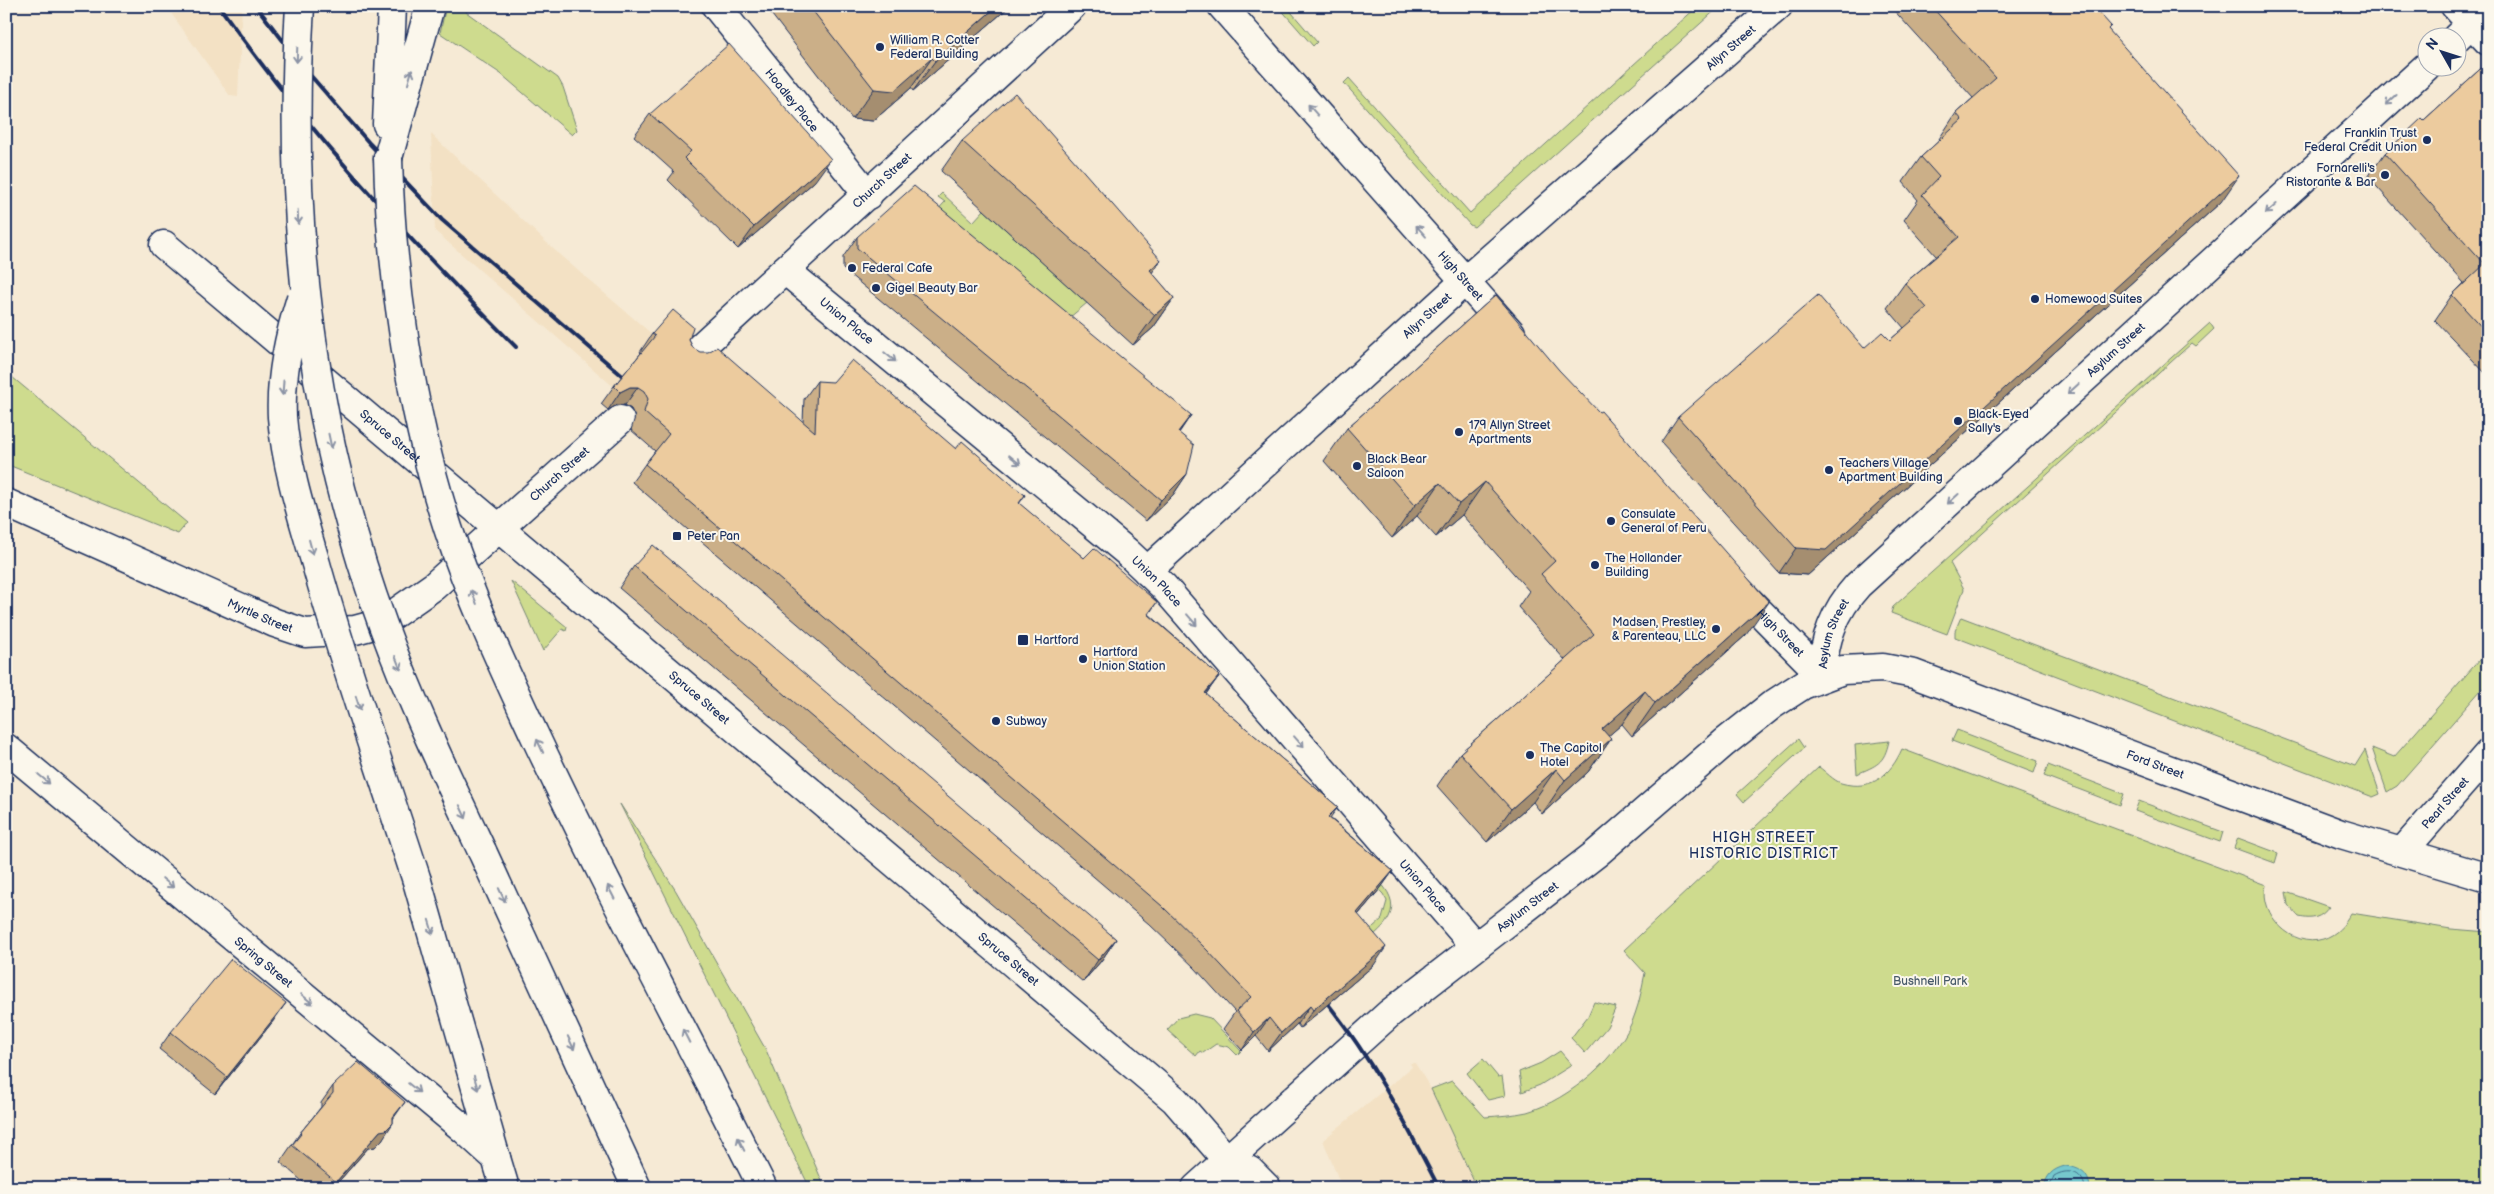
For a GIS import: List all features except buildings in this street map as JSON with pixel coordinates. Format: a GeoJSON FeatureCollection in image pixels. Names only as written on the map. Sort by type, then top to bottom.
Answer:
{"type":"FeatureCollection","features":[{"type":"Feature","properties":{"kind":"main road"},"geometry":{"type":"LineString","coordinates":[[300,6],[296,138],[299,225],[304,290],[330,443],[347,513],[365,571],[398,664],[637,1188]]}},
{"type":"Feature","properties":{"kind":"main road"},"geometry":{"type":"LineString","coordinates":[[392,6],[388,60],[388,158],[397,278],[414,387],[435,482],[466,578],[490,636],[548,763],[763,1188]]}},
{"type":"Feature","properties":{"kind":"main road"},"geometry":{"type":"LineString","coordinates":[[388,158],[430,6]]}},
{"type":"Feature","properties":{"kind":"main road","name":"Hoadley Place"},"geometry":{"type":"LineString","coordinates":[[716,6],[868,195]]}},
{"type":"Feature","properties":{"kind":"main road","name":"Church Street"},"geometry":{"type":"LineString","coordinates":[[692,355],[1072,6]]}},
{"type":"Feature","properties":{"kind":"main road","name":"High Street"},"geometry":{"type":"LineString","coordinates":[[1222,6],[1530,355]]}},
{"type":"Feature","properties":{"kind":"main road","name":"Allyn Street"},"geometry":{"type":"LineString","coordinates":[[1147,571],[1465,281],[1778,6]]}},
{"type":"Feature","properties":{"kind":"main road","name":"Asylum Street"},"geometry":{"type":"LineString","coordinates":[[1196,1188],[1390,1013],[1597,853],[1761,713],[1793,691],[1823,676],[1824,655],[1832,626],[1848,597],[1858,585],[2416,76]]}},
{"type":"Feature","properties":{"kind":"main road","name":"Spruce Street"},"geometry":{"type":"LineString","coordinates":[[164,245],[1175,1100],[1227,1160]]}},
{"type":"Feature","properties":{"kind":"main road","name":"Union Place"},"geometry":{"type":"LineString","coordinates":[[785,270],[1147,571],[1170,594],[1475,946]]}},
{"type":"Feature","properties":{"kind":"main road"},"geometry":{"type":"LineString","coordinates":[[304,290],[290,337],[284,372],[282,416],[285,440],[303,517],[332,618],[416,881],[505,1188]]}},
{"type":"Feature","properties":{"kind":"main road","name":"Church Street"},"geometry":{"type":"LineString","coordinates":[[499,529],[620,420]]}},
{"type":"Feature","properties":{"kind":"main road","name":"Myrtle Street"},"geometry":{"type":"LineString","coordinates":[[6,503],[206,594],[275,623],[305,632],[355,630],[381,623],[434,586],[499,529]]}},
{"type":"Feature","properties":{"kind":"main road","name":"High Street"},"geometry":{"type":"LineString","coordinates":[[1715,564],[1753,608],[1823,676]]}},
{"type":"Feature","properties":{"kind":"main road","name":"Ford Street"},"geometry":{"type":"LineString","coordinates":[[1823,676],[1862,667],[1883,668],[1914,674],[2341,834],[2488,878]]}},
{"type":"Feature","properties":{"kind":"main road","name":"Spring Street"},"geometry":{"type":"LineString","coordinates":[[6,748],[456,1122],[496,1158]]}},
{"type":"Feature","properties":{"kind":"main road","name":"Pearl Street"},"geometry":{"type":"LineString","coordinates":[[2402,851],[2488,754]]}},
{"type":"Feature","properties":{"kind":"main road"},"geometry":{"type":"LineString","coordinates":[[1226,1188],[1227,1160],[1250,1171],[1267,1188]]}},
{"type":"Feature","properties":{"kind":"shaded area"},"geometry":{"type":"Polygon","coordinates":[[[166,6],[242,6],[238,97],[230,96],[166,6]]]}},
{"type":"Feature","properties":{"kind":"shaded area"},"geometry":{"type":"Polygon","coordinates":[[[431,134],[561,256],[653,335],[643,354],[615,388],[435,231],[431,134]]]}},
{"type":"Feature","properties":{"kind":"shaded area"},"geometry":{"type":"Polygon","coordinates":[[[1410,1063],[1415,1063],[1431,1089],[1477,1188],[1342,1188],[1323,1140],[1412,1067],[1410,1063]]]}},
{"type":"Feature","properties":{"kind":"green space"},"geometry":{"type":"Polygon","coordinates":[[[446,6],[469,6],[466,12],[558,78],[563,87],[577,130],[572,135],[501,74],[440,33],[446,6]]]}},
{"type":"Feature","properties":{"kind":"green space"},"geometry":{"type":"Polygon","coordinates":[[[1278,6],[1286,6],[1317,42],[1313,46],[1278,6]]]}},
{"type":"Feature","properties":{"kind":"green space"},"geometry":{"type":"Polygon","coordinates":[[[1698,6],[1720,6],[1474,227],[1470,225],[1344,83],[1349,78],[1470,213],[1698,6]]]}},
{"type":"Feature","properties":{"kind":"green space"},"geometry":{"type":"Polygon","coordinates":[[[942,193],[973,222],[984,210],[1087,303],[1057,328],[930,218],[945,202],[938,197],[942,193]]]}},
{"type":"Feature","properties":{"kind":"green space"},"geometry":{"type":"Polygon","coordinates":[[[2210,323],[2214,329],[2196,346],[2192,343],[1950,563],[1964,589],[1947,634],[1891,613],[1893,607],[2210,323]]]}},
{"type":"Feature","properties":{"kind":"green space"},"geometry":{"type":"Polygon","coordinates":[[[6,372],[187,523],[178,534],[6,464],[6,372]]]}},
{"type":"Feature","properties":{"kind":"green space"},"geometry":{"type":"Polygon","coordinates":[[[511,581],[567,627],[566,631],[562,629],[543,651],[511,581]]]}},
{"type":"Feature","properties":{"kind":"green space"},"geometry":{"type":"Polygon","coordinates":[[[1961,617],[2355,766],[2365,750],[2380,794],[2373,797],[1955,637],[1955,631],[1961,617]]]}},
{"type":"Feature","properties":{"kind":"green space"},"geometry":{"type":"Polygon","coordinates":[[[2488,650],[2488,682],[2397,786],[2387,792],[2372,748],[2394,757],[2488,650]]]}},
{"type":"Feature","properties":{"kind":"green space"},"geometry":{"type":"Polygon","coordinates":[[[1957,730],[2038,761],[2034,773],[1952,741],[1957,730]]]}},
{"type":"Feature","properties":{"kind":"green space"},"geometry":{"type":"Polygon","coordinates":[[[1798,739],[1804,748],[1744,802],[1737,794],[1798,739]]]}},
{"type":"Feature","properties":{"kind":"green space"},"geometry":{"type":"Polygon","coordinates":[[[1889,741],[1885,755],[1879,763],[1857,774],[1855,745],[1889,741]]]}},
{"type":"Feature","properties":{"kind":"green space","name":"Bushnell Park"},"geometry":{"type":"Polygon","coordinates":[[[1902,749],[2266,885],[2265,896],[2273,917],[2280,927],[2300,939],[2311,941],[2332,935],[2340,929],[2351,913],[2451,929],[2488,932],[2488,1188],[1477,1188],[1431,1089],[1452,1081],[1485,1117],[1527,1112],[1543,1106],[1576,1087],[1592,1074],[1619,1045],[1637,1009],[1645,973],[1624,950],[1819,767],[1841,783],[1862,785],[1879,779],[1886,773],[1902,749]]]}},
{"type":"Feature","properties":{"kind":"green space"},"geometry":{"type":"Polygon","coordinates":[[[2048,765],[2124,794],[2120,805],[2044,776],[2048,765]]]}},
{"type":"Feature","properties":{"kind":"green space"},"geometry":{"type":"Polygon","coordinates":[[[2139,801],[2223,832],[2220,842],[2135,811],[2139,801]]]}},
{"type":"Feature","properties":{"kind":"green space"},"geometry":{"type":"Polygon","coordinates":[[[620,804],[676,891],[766,1050],[825,1188],[810,1188],[620,804]]]}},
{"type":"Feature","properties":{"kind":"green space"},"geometry":{"type":"Polygon","coordinates":[[[2238,838],[2278,853],[2275,863],[2234,848],[2238,838]]]}},
{"type":"Feature","properties":{"kind":"green space"},"geometry":{"type":"Polygon","coordinates":[[[1343,852],[1378,880],[1390,897],[1392,907],[1389,917],[1383,926],[1359,948],[1355,943],[1382,919],[1387,901],[1383,894],[1343,852]]]}},
{"type":"Feature","properties":{"kind":"green space"},"geometry":{"type":"Polygon","coordinates":[[[2286,892],[2329,907],[2323,914],[2316,917],[2299,917],[2288,905],[2286,892]]]}},
{"type":"Feature","properties":{"kind":"green space"},"geometry":{"type":"Polygon","coordinates":[[[1594,1002],[1616,1007],[1607,1027],[1585,1053],[1571,1038],[1588,1016],[1594,1002]]]}},
{"type":"Feature","properties":{"kind":"green space"},"geometry":{"type":"Polygon","coordinates":[[[1194,1014],[1210,1018],[1241,1051],[1237,1055],[1229,1047],[1216,1044],[1203,1053],[1200,1051],[1196,1056],[1167,1030],[1178,1018],[1194,1014]]]}},
{"type":"Feature","properties":{"kind":"green space"},"geometry":{"type":"Polygon","coordinates":[[[1560,1051],[1572,1065],[1540,1085],[1522,1092],[1519,1072],[1541,1063],[1560,1051]]]}},
{"type":"Feature","properties":{"kind":"green space"},"geometry":{"type":"Polygon","coordinates":[[[1483,1059],[1498,1077],[1502,1076],[1505,1096],[1488,1100],[1467,1073],[1483,1059]]]}},
{"type":"Feature","properties":{"kind":"water"},"geometry":{"type":"Polygon","coordinates":[[[2065,1166],[2079,1169],[2088,1178],[2090,1188],[2044,1188],[2046,1180],[2051,1173],[2065,1166]]]}},
{"type":"Feature","properties":{"kind":"railway"},"geometry":{"type":"LineString","coordinates":[[219,6],[287,97],[360,183],[516,347]]}},
{"type":"Feature","properties":{"kind":"railway"},"geometry":{"type":"LineString","coordinates":[[256,6],[305,69],[370,144],[442,220],[633,385]]}},
{"type":"Feature","properties":{"kind":"railway"},"geometry":{"type":"LineString","coordinates":[[1319,993],[1354,1038],[1369,1062],[1399,1112],[1439,1188]]}},
{"type":"Feature","properties":{"kind":"place","name":"William R. Cotter Federal Building"},"geometry":{"type":"Point","coordinates":[880,47]}},
{"type":"Feature","properties":{"kind":"place","name":"Franklin Trust Federal Credit Union"},"geometry":{"type":"Point","coordinates":[2427,140]}},
{"type":"Feature","properties":{"kind":"place","name":"Fornarelli's Ristorante & Bar"},"geometry":{"type":"Point","coordinates":[2385,175]}},
{"type":"Feature","properties":{"kind":"place","name":"Federal Cafe"},"geometry":{"type":"Point","coordinates":[852,268]}},
{"type":"Feature","properties":{"kind":"place","name":"Gigel Beauty Bar"},"geometry":{"type":"Point","coordinates":[876,288]}},
{"type":"Feature","properties":{"kind":"place","name":"Homewood Suites"},"geometry":{"type":"Point","coordinates":[2035,299]}},
{"type":"Feature","properties":{"kind":"place","name":"Black-Eyed Sally's"},"geometry":{"type":"Point","coordinates":[1958,421]}},
{"type":"Feature","properties":{"kind":"place","name":"179 Allyn Street Apartments"},"geometry":{"type":"Point","coordinates":[1459,432]}},
{"type":"Feature","properties":{"kind":"place","name":"Black Bear Saloon"},"geometry":{"type":"Point","coordinates":[1357,466]}},
{"type":"Feature","properties":{"kind":"place","name":"Teachers Village Apartment Building"},"geometry":{"type":"Point","coordinates":[1829,470]}},
{"type":"Feature","properties":{"kind":"place","name":"Consulate General of Peru"},"geometry":{"type":"Point","coordinates":[1611,521]}},
{"type":"Feature","properties":{"kind":"place","name":"Peter Pan"},"geometry":{"type":"Point","coordinates":[677,536]}},
{"type":"Feature","properties":{"kind":"place","name":"The Hollander Building"},"geometry":{"type":"Point","coordinates":[1595,565]}},
{"type":"Feature","properties":{"kind":"place","name":"Madsen, Prestley, & Parenteau, LLC"},"geometry":{"type":"Point","coordinates":[1716,629]}},
{"type":"Feature","properties":{"kind":"place","name":"Hartford"},"geometry":{"type":"Point","coordinates":[1023,640]}},
{"type":"Feature","properties":{"kind":"place","name":"Hartford Union Station"},"geometry":{"type":"Point","coordinates":[1083,659]}},
{"type":"Feature","properties":{"kind":"place","name":"Subway"},"geometry":{"type":"Point","coordinates":[996,721]}},
{"type":"Feature","properties":{"kind":"place","name":"The Capitol Hotel"},"geometry":{"type":"Point","coordinates":[1530,755]}},
{"type":"Feature","properties":{"kind":"district","name":"HIGH STREET HISTORIC DISTRICT"},"geometry":{"type":"Point","coordinates":[1764,846]}}]}
